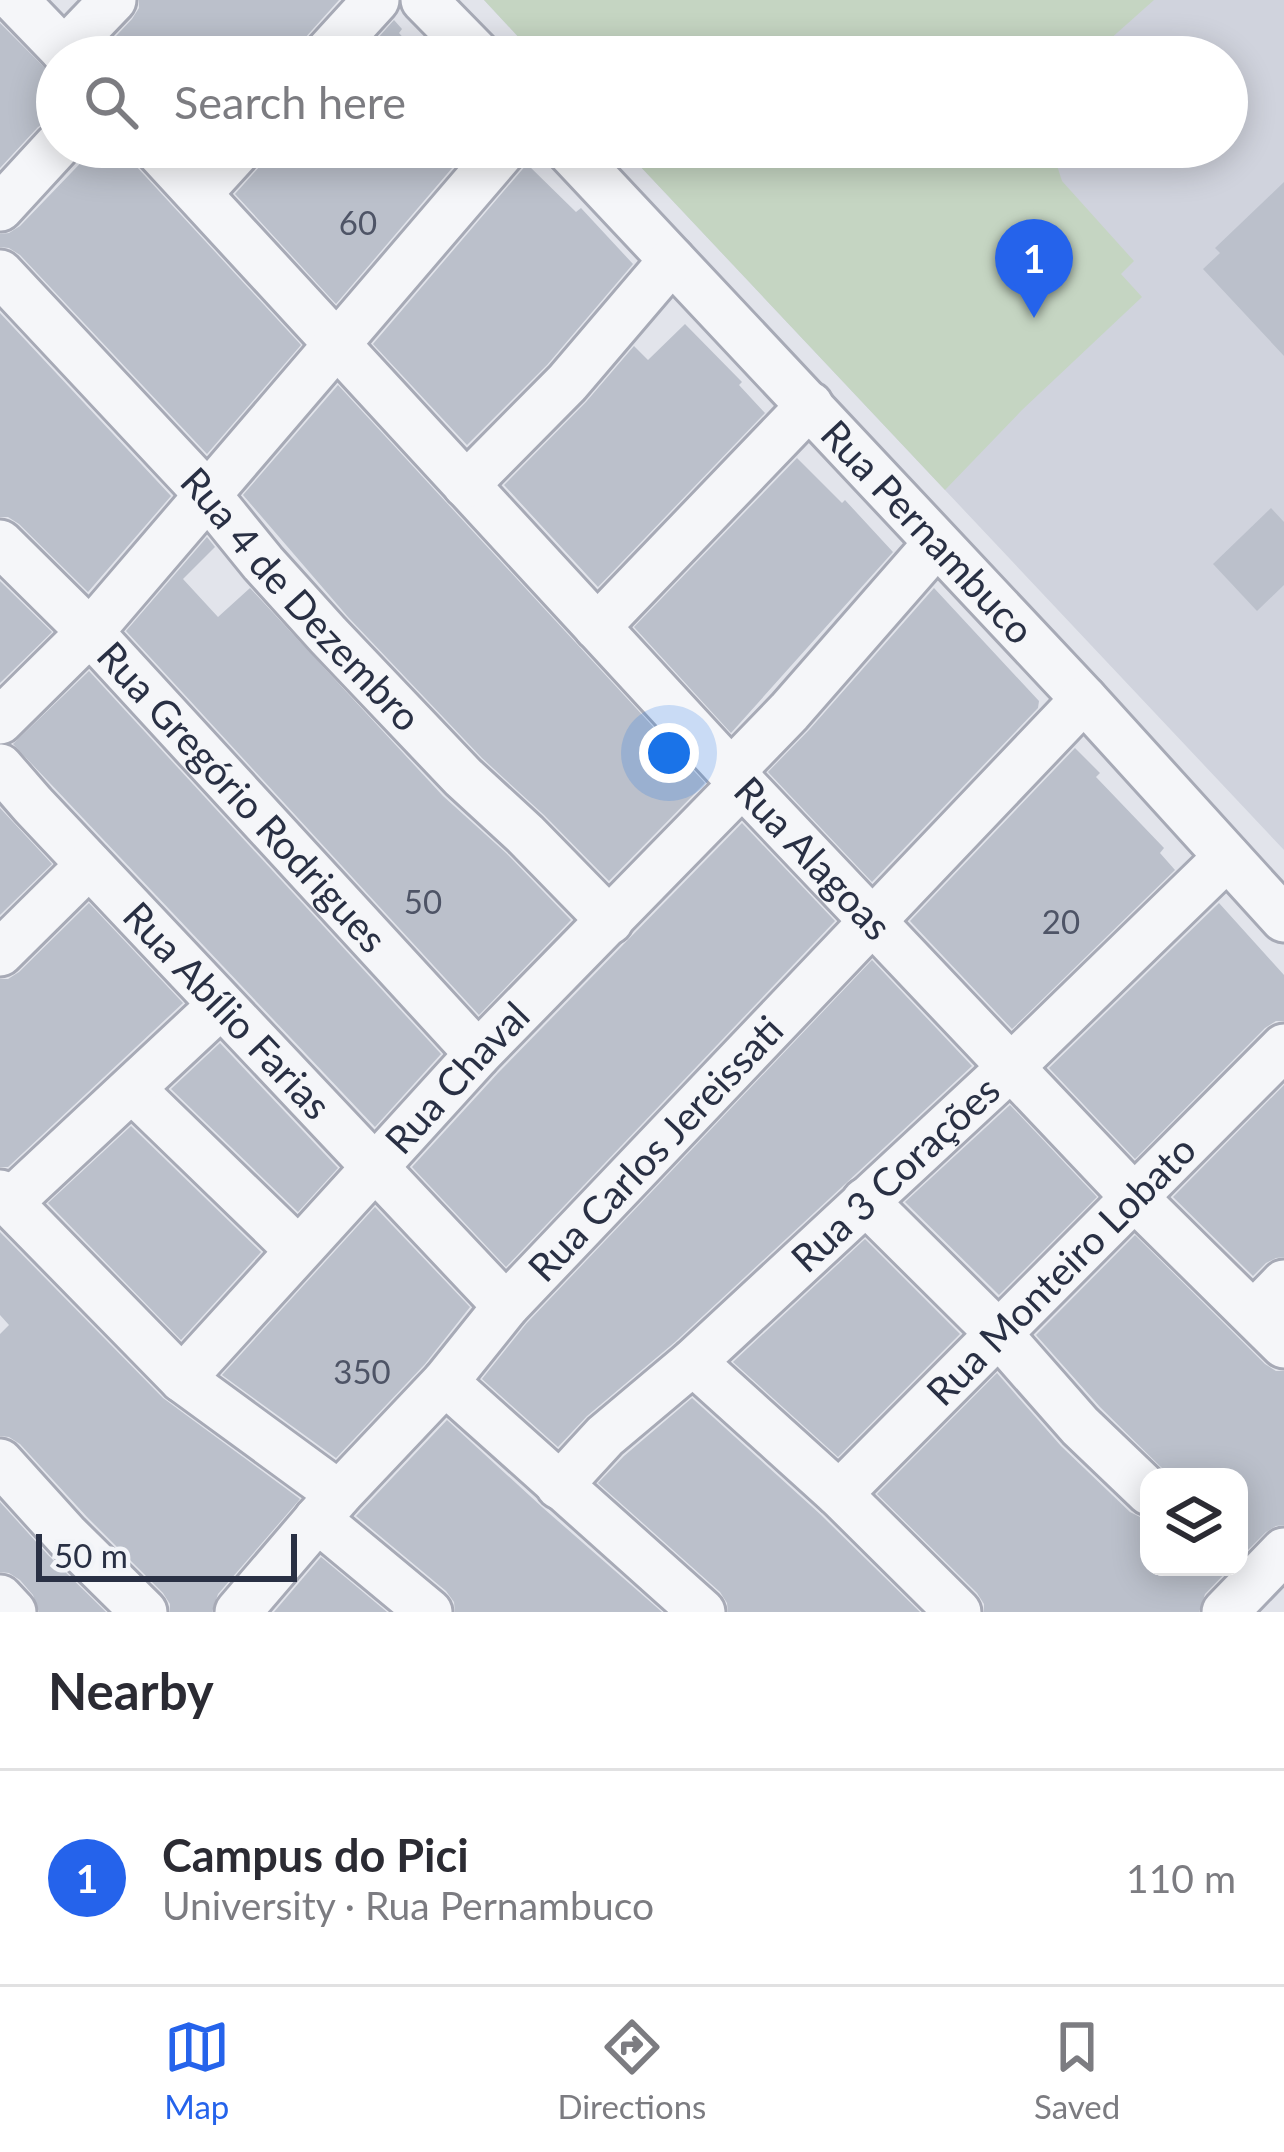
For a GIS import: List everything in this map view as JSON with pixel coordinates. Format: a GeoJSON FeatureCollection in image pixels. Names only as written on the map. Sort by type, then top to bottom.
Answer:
{"type":"FeatureCollection","features":[{"type":"Feature","properties":{"kind":"street"},"geometry":{"type":"LineString","coordinates":[[15,0],[50,36]]}},
{"type":"Feature","properties":{"kind":"street"},"geometry":{"type":"LineString","coordinates":[[83,36],[113,0]]}},
{"type":"Feature","properties":{"kind":"street"},"geometry":{"type":"LineString","coordinates":[[343,36],[376,0]]}},
{"type":"Feature","properties":{"kind":"street"},"geometry":{"type":"LineString","coordinates":[[424,0],[459,36]]}},
{"type":"Feature","properties":{"kind":"street"},"geometry":{"type":"LineString","coordinates":[[0,208],[37,168]]}},
{"type":"Feature","properties":{"kind":"street","name":"Rua Alagoas"},"geometry":{"type":"LineString","coordinates":[[175,168],[736,778],[1133,1196],[1274,1314]]}},
{"type":"Feature","properties":{"kind":"street"},"geometry":{"type":"LineString","coordinates":[[199,193],[222,168]]}},
{"type":"Feature","properties":{"kind":"street"},"geometry":{"type":"LineString","coordinates":[[0,721],[90,632],[488,168]]}},
{"type":"Feature","properties":{"kind":"street","name":"Rua Pernambuco"},"geometry":{"type":"LineString","coordinates":[[586,168],[1284,919]]}},
{"type":"Feature","properties":{"kind":"street"},"geometry":{"type":"LineString","coordinates":[[466,485],[567,382],[672,260]]}},
{"type":"Feature","properties":{"kind":"street","name":"Rua 4 de Dezembro"},"geometry":{"type":"LineString","coordinates":[[0,273],[207,494],[328,635],[610,921]]}},
{"type":"Feature","properties":{"kind":"street"},"geometry":{"type":"LineString","coordinates":[[597,627],[810,405]]}},
{"type":"Feature","properties":{"kind":"street","name":"Rua Gregório Rodrigues"},"geometry":{"type":"LineString","coordinates":[[0,543],[90,632],[478,1054]]}},
{"type":"Feature","properties":{"kind":"street","name":"Rua Chaval"},"geometry":{"type":"LineString","coordinates":[[182,1379],[478,1054],[610,921],[936,544]]}},
{"type":"Feature","properties":{"kind":"street","name":"Rua Carlos Jereissati"},"geometry":{"type":"LineString","coordinates":[[238,1612],[328,1506],[445,1382],[506,1306],[1084,699]]}},
{"type":"Feature","properties":{"kind":"street","name":"Rua Abílio Farias"},"geometry":{"type":"LineString","coordinates":[[0,767],[506,1306]]}},
{"type":"Feature","properties":{"kind":"street","name":"Rua 3 Corações"},"geometry":{"type":"LineString","coordinates":[[559,1486],[605,1436],[693,1362],[1011,1067],[1227,856]]}},
{"type":"Feature","properties":{"kind":"street"},"geometry":{"type":"LineString","coordinates":[[0,952],[89,865]]}},
{"type":"Feature","properties":{"kind":"street"},"geometry":{"type":"LineString","coordinates":[[221,1005],[133,1090],[4,1198],[182,1379],[328,1506],[428,1612]]}},
{"type":"Feature","properties":{"kind":"street","name":"Rua Monteiro Lobato"},"geometry":{"type":"LineString","coordinates":[[839,1494],[1284,1047]]}},
{"type":"Feature","properties":{"kind":"street"},"geometry":{"type":"LineString","coordinates":[[133,1090],[298,1250]]}},
{"type":"Feature","properties":{"kind":"street"},"geometry":{"type":"LineString","coordinates":[[865,1201],[1140,1483]]}},
{"type":"Feature","properties":{"kind":"street"},"geometry":{"type":"LineString","coordinates":[[693,1362],[839,1494],[958,1612]]}},
{"type":"Feature","properties":{"kind":"street"},"geometry":{"type":"LineString","coordinates":[[445,1382],[702,1612]]}},
{"type":"Feature","properties":{"kind":"street"},"geometry":{"type":"LineString","coordinates":[[0,1462],[67,1537],[144,1612]]}},
{"type":"Feature","properties":{"kind":"street"},"geometry":{"type":"LineString","coordinates":[[0,1598],[13,1612]]}},
{"type":"Feature","properties":{"kind":"shaded area"},"geometry":{"type":"Polygon","coordinates":[[[484,0],[1284,0],[1284,850],[642,168],[1248,168],[1248,36],[517,36],[484,0]]]}},
{"type":"Feature","properties":{"kind":"green space"},"geometry":{"type":"Polygon","coordinates":[[[484,0],[1154,0],[1114,36],[517,36],[484,0]]]}},
{"type":"Feature","properties":{"kind":"green space"},"geometry":{"type":"Polygon","coordinates":[[[642,168],[1058,168],[1062,181],[1134,261],[1121,274],[1142,297],[945,490],[642,168]]]}},
{"type":"Feature","properties":{"kind":"building"},"geometry":{"type":"Polygon","coordinates":[[[139,0],[339,0],[307,36],[116,36],[139,8],[139,0]]]}},
{"type":"Feature","properties":{"kind":"building"},"geometry":{"type":"Polygon","coordinates":[[[394,20],[402,29],[402,36],[380,36],[394,20]]]}},
{"type":"Feature","properties":{"kind":"building"},"geometry":{"type":"Polygon","coordinates":[[[0,23],[36,59],[36,129],[0,168],[0,23]]]}},
{"type":"Feature","properties":{"kind":"building"},"geometry":{"type":"Polygon","coordinates":[[[76,168],[138,168],[301,345],[207,454],[20,255],[0,247],[0,234],[20,226],[76,168]]]}},
{"type":"Feature","properties":{"kind":"building"},"geometry":{"type":"Polygon","coordinates":[[[258,168],[452,168],[336,304],[235,194],[258,168]]]}},
{"type":"Feature","properties":{"kind":"building"},"geometry":{"type":"Polygon","coordinates":[[[524,168],[531,168],[576,212],[581,208],[633,264],[547,365],[467,445],[373,344],[524,168]]]}},
{"type":"Feature","properties":{"kind":"building"},"geometry":{"type":"Polygon","coordinates":[[[1284,182],[1284,356],[1203,269],[1220,253],[1215,248],[1284,182]]]}},
{"type":"Feature","properties":{"kind":"building"},"geometry":{"type":"Polygon","coordinates":[[[0,313],[171,496],[88,592],[19,524],[0,517],[0,313]]]}},
{"type":"Feature","properties":{"kind":"building"},"geometry":{"type":"Polygon","coordinates":[[[685,324],[742,382],[739,385],[765,413],[598,587],[504,485],[634,346],[648,360],[685,324]]]}},
{"type":"Feature","properties":{"kind":"building"},"geometry":{"type":"Polygon","coordinates":[[[338,385],[705,783],[609,881],[482,758],[348,617],[243,495],[338,385]]]}},
{"type":"Feature","properties":{"kind":"building"},"geometry":{"type":"Polygon","coordinates":[[[797,458],[893,552],[731,733],[634,627],[797,458]]]}},
{"type":"Feature","properties":{"kind":"building"},"geometry":{"type":"Polygon","coordinates":[[[1271,508],[1284,522],[1284,585],[1257,611],[1213,564],[1271,508]]]}},
{"type":"Feature","properties":{"kind":"building"},"geometry":{"type":"Polygon","coordinates":[[[207,537],[215,547],[183,579],[218,617],[250,588],[443,796],[571,920],[479,1015],[126,631],[207,537]]]}},
{"type":"Feature","properties":{"kind":"building"},"geometry":{"type":"Polygon","coordinates":[[[0,581],[52,632],[0,683],[0,581]]]}},
{"type":"Feature","properties":{"kind":"building"},"geometry":{"type":"Polygon","coordinates":[[[934,588],[1039,701],[1038,708],[872,882],[768,772],[934,588]]]}},
{"type":"Feature","properties":{"kind":"building"},"geometry":{"type":"Polygon","coordinates":[[[89,671],[441,1054],[375,1127],[13,744],[89,671]]]}},
{"type":"Feature","properties":{"kind":"building"},"geometry":{"type":"Polygon","coordinates":[[[1075,748],[1164,848],[1160,853],[1175,870],[1012,1029],[910,921],[1075,748]]]}},
{"type":"Feature","properties":{"kind":"building"},"geometry":{"type":"Polygon","coordinates":[[[0,808],[52,864],[0,915],[0,808]]]}},
{"type":"Feature","properties":{"kind":"building"},"geometry":{"type":"Polygon","coordinates":[[[742,823],[835,921],[506,1267],[412,1167],[742,823]]]}},
{"type":"Feature","properties":{"kind":"building"},"geometry":{"type":"Polygon","coordinates":[[[89,903],[183,1003],[8,1167],[0,1167],[0,979],[19,972],[89,903]]]}},
{"type":"Feature","properties":{"kind":"building"},"geometry":{"type":"Polygon","coordinates":[[[1219,903],[1284,975],[1284,1021],[1265,1028],[1135,1159],[1049,1068],[1219,903]]]}},
{"type":"Feature","properties":{"kind":"building"},"geometry":{"type":"Polygon","coordinates":[[[872,960],[972,1066],[558,1447],[482,1379],[526,1324],[872,960]]]}},
{"type":"Feature","properties":{"kind":"building"},"geometry":{"type":"Polygon","coordinates":[[[220,1043],[338,1168],[298,1212],[171,1089],[220,1043]]]}},
{"type":"Feature","properties":{"kind":"building"},"geometry":{"type":"Polygon","coordinates":[[[1284,1085],[1284,1257],[1266,1263],[1253,1276],[1173,1197],[1284,1085]]]}},
{"type":"Feature","properties":{"kind":"building"},"geometry":{"type":"Polygon","coordinates":[[[1010,1105],[1097,1197],[999,1295],[905,1202],[1010,1105]]]}},
{"type":"Feature","properties":{"kind":"building"},"geometry":{"type":"Polygon","coordinates":[[[131,1126],[261,1252],[181,1340],[48,1203],[131,1126]]]}},
{"type":"Feature","properties":{"kind":"building"},"geometry":{"type":"Polygon","coordinates":[[[375,1207],[470,1307],[425,1364],[336,1458],[222,1375],[375,1207]]]}},
{"type":"Feature","properties":{"kind":"building"},"geometry":{"type":"Polygon","coordinates":[[[0,1232],[163,1398],[300,1499],[218,1594],[212,1612],[170,1612],[163,1593],[20,1444],[0,1436],[0,1334],[9,1325],[0,1315],[0,1232]]]}},
{"type":"Feature","properties":{"kind":"building"},"geometry":{"type":"Polygon","coordinates":[[[1135,1235],[1265,1364],[1284,1371],[1284,1525],[1266,1532],[1248,1550],[1248,1468],[1162,1468],[1036,1335],[1135,1235]]]}},
{"type":"Feature","properties":{"kind":"building"},"geometry":{"type":"Polygon","coordinates":[[[865,1239],[960,1334],[838,1457],[733,1362],[865,1239]]]}},
{"type":"Feature","properties":{"kind":"building"},"geometry":{"type":"Polygon","coordinates":[[[997,1373],[1061,1446],[1140,1517],[1140,1576],[1222,1576],[1205,1594],[1199,1612],[984,1612],[977,1593],[877,1494],[997,1373]]]}},
{"type":"Feature","properties":{"kind":"building"},"geometry":{"type":"Polygon","coordinates":[[[692,1398],[920,1612],[728,1612],[720,1592],[598,1483],[692,1398]]]}},
{"type":"Feature","properties":{"kind":"building"},"geometry":{"type":"Polygon","coordinates":[[[447,1420],[662,1612],[455,1612],[446,1591],[356,1516],[447,1420]]]}},
{"type":"Feature","properties":{"kind":"building"},"geometry":{"type":"Polygon","coordinates":[[[0,1502],[106,1612],[39,1612],[20,1580],[0,1572],[0,1502]]]}},
{"type":"Feature","properties":{"kind":"building"},"geometry":{"type":"Polygon","coordinates":[[[321,1557],[387,1612],[274,1612],[321,1557]]]}},
{"type":"Feature","properties":{"kind":"place","name":"Campus do Pici"},"geometry":{"type":"Point","coordinates":[1034,318]}}]}
